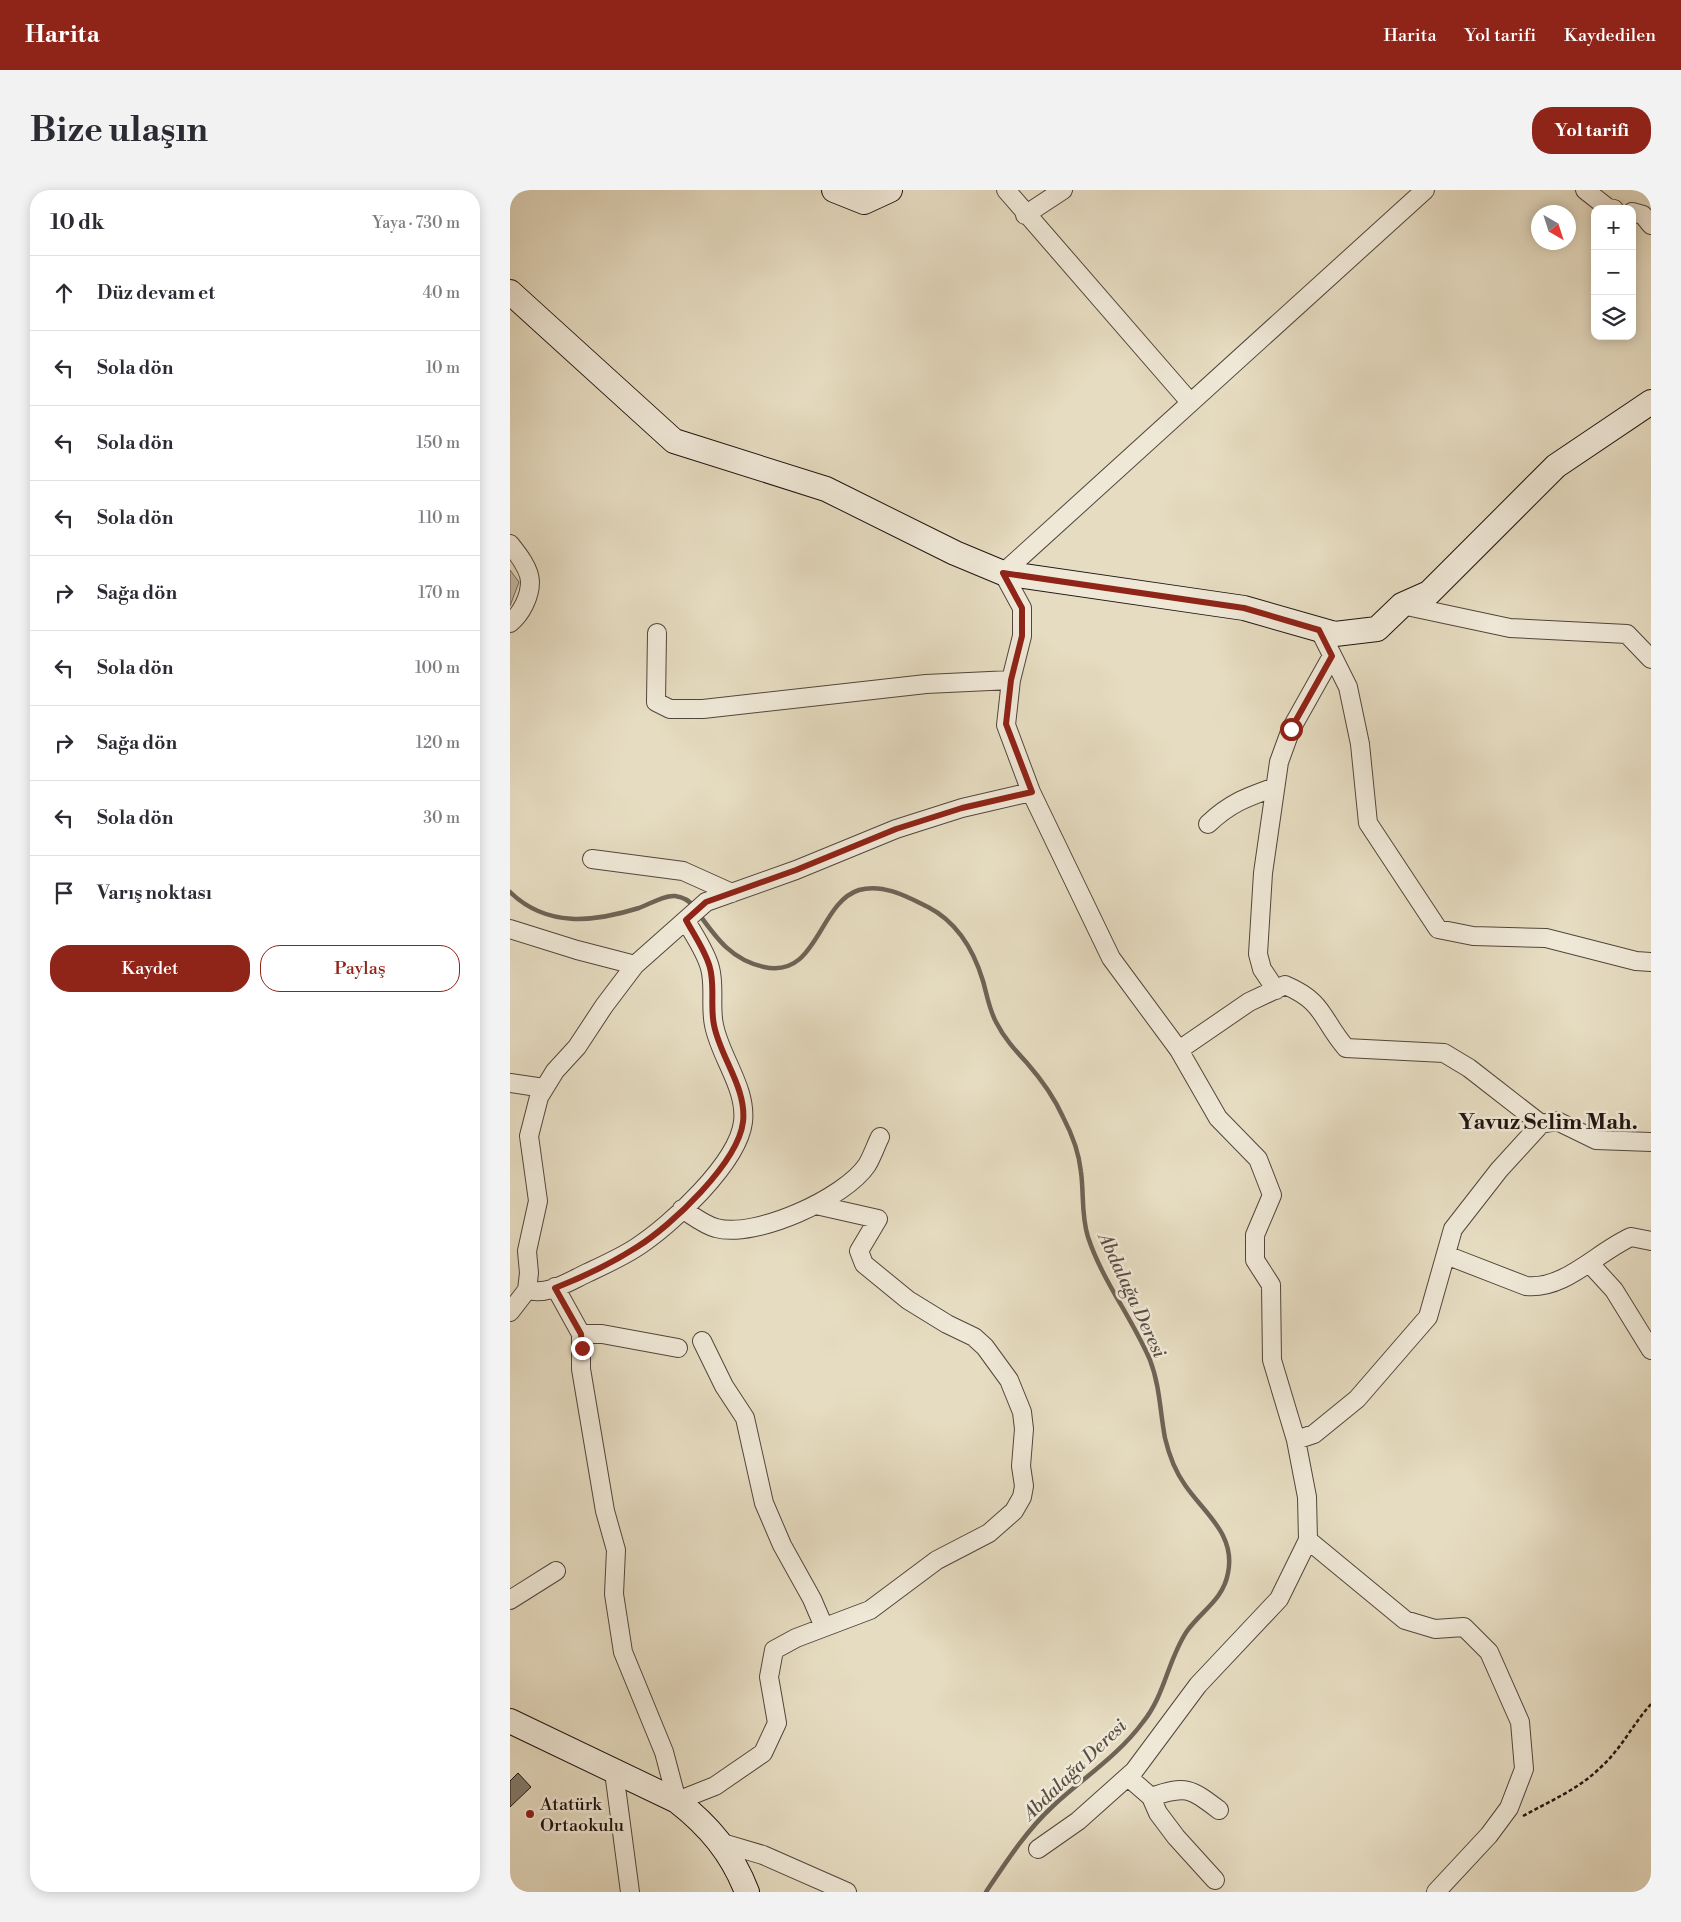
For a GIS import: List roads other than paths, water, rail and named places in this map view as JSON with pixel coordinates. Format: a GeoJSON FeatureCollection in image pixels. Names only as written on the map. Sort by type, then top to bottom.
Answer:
{"type":"FeatureCollection","features":[{"type":"Feature","properties":{"kind":"street"},"geometry":{"type":"LineString","coordinates":[[834,190],[864,202],[890,190]]}},
{"type":"Feature","properties":{"kind":"street"},"geometry":{"type":"LineString","coordinates":[[1006,190],[1190,402]]}},
{"type":"Feature","properties":{"kind":"street"},"geometry":{"type":"LineString","coordinates":[[1026,215],[1063,190]]}},
{"type":"Feature","properties":{"kind":"street"},"geometry":{"type":"LineString","coordinates":[[1003,573],[1425,190]]}},
{"type":"Feature","properties":{"kind":"street"},"geometry":{"type":"LineString","coordinates":[[1585,190],[1604,205]]}},
{"type":"Feature","properties":{"kind":"street"},"geometry":{"type":"LineString","coordinates":[[1636,213],[1642,214],[1651,225]]}},
{"type":"Feature","properties":{"kind":"street"},"geometry":{"type":"LineString","coordinates":[[510,292],[674,441],[826,489],[955,553],[1003,573],[1244,608],[1335,634],[1377,629],[1402,605],[1429,593],[1556,466],[1651,402]]}},
{"type":"Feature","properties":{"kind":"street"},"geometry":{"type":"LineString","coordinates":[[510,544],[520,556],[530,582],[521,614],[510,623]]}},
{"type":"Feature","properties":{"kind":"street"},"geometry":{"type":"LineString","coordinates":[[1003,573],[1022,608],[1022,636],[1011,680],[1006,724],[1032,792],[1111,958],[1179,1050],[1218,1118],[1258,1159],[1272,1195],[1255,1235],[1255,1260],[1271,1285],[1272,1360],[1296,1440],[1307,1496],[1308,1540],[1279,1599],[1198,1685],[1128,1777],[1078,1821],[1038,1849]]}},
{"type":"Feature","properties":{"kind":"street"},"geometry":{"type":"LineString","coordinates":[[1402,605],[1510,628],[1627,634],[1651,659]]}},
{"type":"Feature","properties":{"kind":"street"},"geometry":{"type":"LineString","coordinates":[[1319,630],[1348,686],[1360,744],[1368,823],[1438,929],[1472,936],[1546,938],[1636,961],[1651,962]]}},
{"type":"Feature","properties":{"kind":"street"},"geometry":{"type":"LineString","coordinates":[[657,633],[656,702],[670,710],[703,709],[926,684],[1011,680]]}},
{"type":"Feature","properties":{"kind":"street"},"geometry":{"type":"LineString","coordinates":[[1276,990],[1262,969],[1258,954],[1263,873],[1279,762],[1291,729],[1332,656]]}},
{"type":"Feature","properties":{"kind":"street"},"geometry":{"type":"LineString","coordinates":[[1208,824],[1225,808],[1240,799],[1275,787]]}},
{"type":"Feature","properties":{"kind":"street"},"geometry":{"type":"LineString","coordinates":[[510,1312],[527,1290],[529,1273],[527,1250],[538,1201],[529,1136],[539,1097],[555,1071],[577,1047],[604,1006],[635,965],[706,902],[796,870],[896,829],[962,808],[1032,792]]}},
{"type":"Feature","properties":{"kind":"street"},"geometry":{"type":"LineString","coordinates":[[592,859],[683,871],[732,893]]}},
{"type":"Feature","properties":{"kind":"street"},"geometry":{"type":"LineString","coordinates":[[527,1290],[541,1293],[555,1288],[638,1247],[682,1210],[712,1180],[731,1156],[743,1123],[742,1103],[722,1056],[714,1025],[710,968],[689,918]]}},
{"type":"Feature","properties":{"kind":"street"},"geometry":{"type":"LineString","coordinates":[[510,929],[577,950],[635,965]]}},
{"type":"Feature","properties":{"kind":"street"},"geometry":{"type":"LineString","coordinates":[[1179,1050],[1249,1002],[1285,985],[1304,993],[1328,1019],[1334,1034],[1346,1048],[1444,1053],[1469,1068],[1541,1124]]}},
{"type":"Feature","properties":{"kind":"street"},"geometry":{"type":"LineString","coordinates":[[510,1083],[544,1088]]}},
{"type":"Feature","properties":{"kind":"street"},"geometry":{"type":"LineString","coordinates":[[1296,1440],[1314,1434],[1357,1399],[1428,1317],[1454,1229],[1499,1170],[1541,1124],[1558,1121],[1596,1140],[1651,1142]]}},
{"type":"Feature","properties":{"kind":"street"},"geometry":{"type":"LineString","coordinates":[[682,1210],[715,1228],[735,1229],[794,1215],[842,1190],[867,1165],[880,1136]]}},
{"type":"Feature","properties":{"kind":"street"},"geometry":{"type":"LineString","coordinates":[[677,1801],[715,1786],[763,1753],[777,1723],[769,1677],[774,1650],[796,1638],[870,1610],[937,1560],[989,1533],[1014,1511],[1022,1498],[1024,1486],[1021,1466],[1024,1429],[1018,1397],[1009,1380],[985,1347],[974,1337],[908,1300],[864,1264],[858,1251],[878,1219],[816,1205]]}},
{"type":"Feature","properties":{"kind":"street"},"geometry":{"type":"LineString","coordinates":[[1446,1255],[1526,1286],[1538,1287],[1560,1279],[1631,1237],[1651,1242]]}},
{"type":"Feature","properties":{"kind":"street"},"geometry":{"type":"LineString","coordinates":[[1586,1265],[1592,1266],[1614,1290],[1651,1350]]}},
{"type":"Feature","properties":{"kind":"street"},"geometry":{"type":"LineString","coordinates":[[555,1288],[581,1334],[581,1369],[605,1511],[616,1550],[614,1594],[623,1652],[664,1752],[677,1801]]}},
{"type":"Feature","properties":{"kind":"street"},"geometry":{"type":"LineString","coordinates":[[581,1334],[602,1334],[678,1348]]}},
{"type":"Feature","properties":{"kind":"street"},"geometry":{"type":"LineString","coordinates":[[702,1342],[724,1386],[744,1418],[764,1503],[782,1545],[812,1599],[824,1628]]}},
{"type":"Feature","properties":{"kind":"street"},"geometry":{"type":"LineString","coordinates":[[1308,1540],[1405,1620],[1435,1628],[1464,1627],[1489,1652],[1520,1722],[1524,1769],[1509,1808],[1489,1835],[1436,1892]]}},
{"type":"Feature","properties":{"kind":"street"},"geometry":{"type":"LineString","coordinates":[[510,1600],[556,1571]]}},
{"type":"Feature","properties":{"kind":"street"},"geometry":{"type":"LineString","coordinates":[[510,1721],[677,1801],[701,1819],[719,1842],[739,1871],[747,1892]]}},
{"type":"Feature","properties":{"kind":"street"},"geometry":{"type":"LineString","coordinates":[[614,1772],[630,1892]]}},
{"type":"Feature","properties":{"kind":"street"},"geometry":{"type":"LineString","coordinates":[[1128,1777],[1151,1797],[1158,1813],[1176,1837],[1215,1880]]}},
{"type":"Feature","properties":{"kind":"street"},"geometry":{"type":"LineString","coordinates":[[1151,1797],[1183,1788],[1200,1796],[1219,1810]]}},
{"type":"Feature","properties":{"kind":"street"},"geometry":{"type":"LineString","coordinates":[[719,1842],[763,1855],[848,1892]]}},
{"type":"Feature","properties":{"kind":"waterway","name":"Abdalağa Deresi"},"geometry":{"type":"LineString","coordinates":[[699,914],[712,932],[734,954],[753,964],[764,967],[782,968],[796,962],[807,951],[834,909],[845,898],[859,890],[868,888],[877,888],[904,895],[938,913],[956,929],[975,959],[999,1028],[1056,1102],[1069,1130],[1080,1165],[1084,1221],[1088,1237],[1109,1284],[1135,1329],[1150,1360],[1156,1380],[1165,1438],[1170,1457],[1181,1480],[1217,1525],[1227,1547],[1229,1559],[1228,1573],[1222,1590],[1187,1631],[1175,1653],[1162,1689],[1143,1722],[1123,1746],[1064,1796],[1034,1826],[986,1892]]}},
{"type":"Feature","properties":{"kind":"waterway","name":"Abdalağa Deresi"},"geometry":{"type":"LineString","coordinates":[[510,892],[524,904],[539,912],[555,917],[572,919],[588,919],[622,913],[671,896],[683,898],[694,907]]}},
{"type":"Feature","properties":{"kind":"place","name":"Atatürk Ortaokulu"},"geometry":{"type":"Point","coordinates":[530,1814]}},
{"type":"Feature","properties":{"kind":"district","name":"Yavuz Selim Mah."},"geometry":{"type":"Point","coordinates":[1548,1121]}}]}
